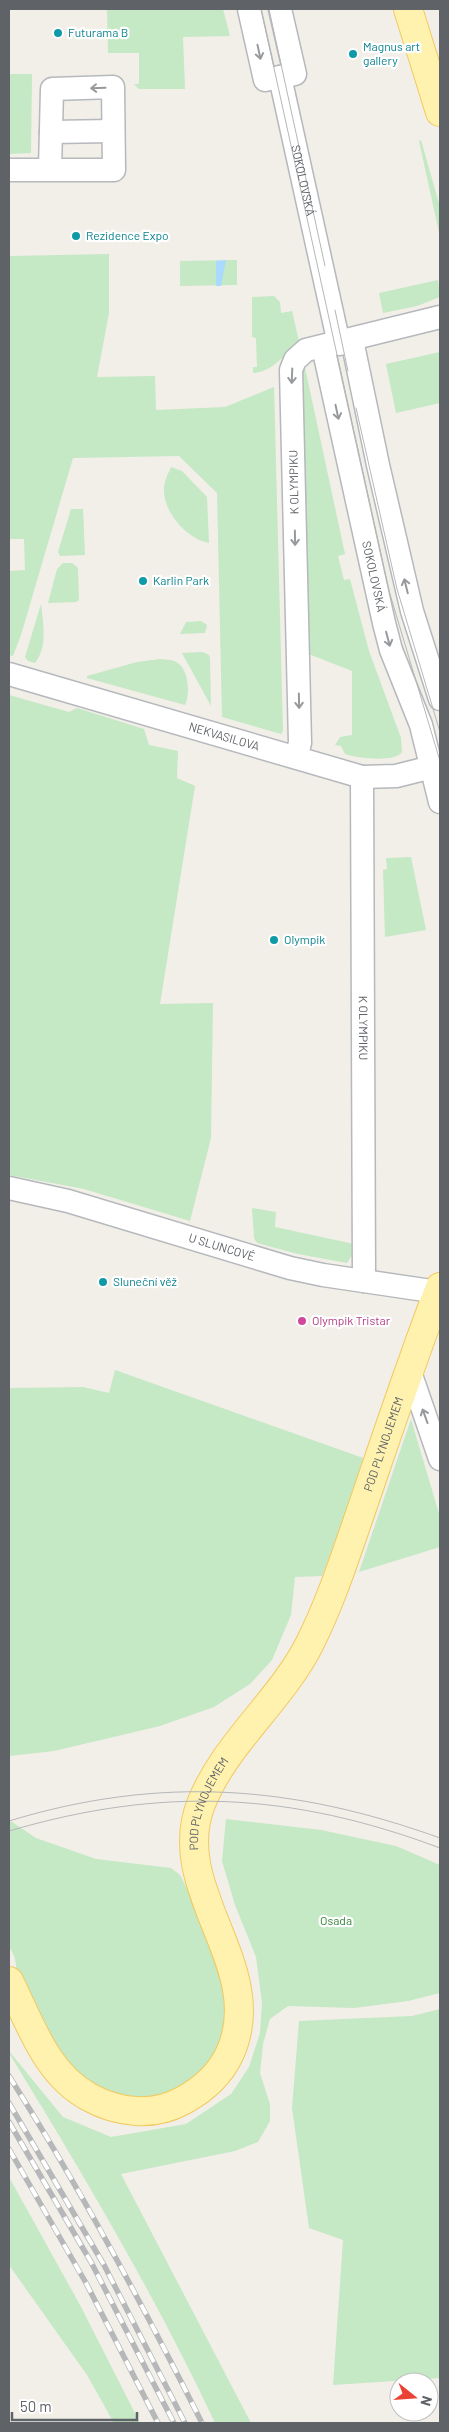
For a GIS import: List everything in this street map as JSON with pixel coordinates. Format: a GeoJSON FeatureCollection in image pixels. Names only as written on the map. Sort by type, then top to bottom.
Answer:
{"type":"FeatureCollection","features":[{"type":"Feature","properties":{"kind":"main road"},"geometry":{"type":"LineString","coordinates":[[408,9],[440,112]]}},
{"type":"Feature","properties":{"kind":"main road","name":"POD PLYNOJEMEM"},"geometry":{"type":"LineString","coordinates":[[9,1981],[34,2032],[55,2068],[76,2089],[99,2102],[126,2110],[145,2112],[164,2109],[200,2090],[220,2070],[236,2037],[239,2004],[233,1969],[199,1876],[194,1846],[197,1816],[208,1787],[221,1766],[283,1685],[309,1645],[332,1593],[439,1289]]}},
{"type":"Feature","properties":{"kind":"street"},"geometry":{"type":"LineString","coordinates":[[250,9],[265,80],[295,74],[280,9]]}},
{"type":"Feature","properties":{"kind":"street","name":"SOKOLOVSKÁ"},"geometry":{"type":"LineString","coordinates":[[280,77],[338,344],[384,623],[391,650],[436,766],[440,802]]}},
{"type":"Feature","properties":{"kind":"street"},"geometry":{"type":"LineString","coordinates":[[9,170],[114,170],[113,87],[52,89],[50,169]]}},
{"type":"Feature","properties":{"kind":"street"},"geometry":{"type":"LineString","coordinates":[[51,132],[113,130]]}},
{"type":"Feature","properties":{"kind":"street","name":"K OLYMPIKU"},"geometry":{"type":"LineString","coordinates":[[296,757],[300,743],[291,370],[295,360],[306,350],[338,344],[440,317]]}},
{"type":"Feature","properties":{"kind":"street","name":"SOKOLOVSKÁ"},"geometry":{"type":"LineString","coordinates":[[338,344],[378,465],[412,611],[440,699]]}},
{"type":"Feature","properties":{"kind":"street","name":"NEKVASILOVA"},"geometry":{"type":"LineString","coordinates":[[9,674],[362,777],[396,776],[436,766]]}},
{"type":"Feature","properties":{"kind":"street","name":"K OLYMPIKU"},"geometry":{"type":"LineString","coordinates":[[362,777],[364,1281]]}},
{"type":"Feature","properties":{"kind":"street","name":"U SLUNCOVÉ"},"geometry":{"type":"LineString","coordinates":[[9,1188],[68,1201],[290,1268],[364,1281],[439,1289]]}},
{"type":"Feature","properties":{"kind":"street"},"geometry":{"type":"LineString","coordinates":[[410,1372],[440,1459]]}},
{"type":"Feature","properties":{"kind":"green space"},"geometry":{"type":"Polygon","coordinates":[[[107,9],[223,9],[230,36],[183,37],[185,89],[139,89],[134,84],[139,84],[139,53],[108,53],[107,9]]]}},
{"type":"Feature","properties":{"kind":"green space"},"geometry":{"type":"Polygon","coordinates":[[[9,74],[32,74],[31,153],[9,154],[9,74]]]}},
{"type":"Feature","properties":{"kind":"green space"},"geometry":{"type":"Polygon","coordinates":[[[421,140],[440,207],[440,237],[419,141],[421,140]]]}},
{"type":"Feature","properties":{"kind":"green space"},"geometry":{"type":"Polygon","coordinates":[[[109,254],[109,313],[97,377],[155,376],[156,410],[225,407],[274,387],[283,731],[281,734],[222,717],[217,493],[179,456],[73,458],[21,635],[13,656],[9,655],[9,571],[25,570],[24,539],[9,539],[9,256],[109,254]]]}},
{"type":"Feature","properties":{"kind":"green space"},"geometry":{"type":"Polygon","coordinates":[[[237,260],[237,285],[180,286],[180,261],[237,260]]]}},
{"type":"Feature","properties":{"kind":"green space"},"geometry":{"type":"Polygon","coordinates":[[[438,280],[440,297],[417,306],[383,313],[379,293],[438,280]]]}},
{"type":"Feature","properties":{"kind":"green space"},"geometry":{"type":"Polygon","coordinates":[[[274,296],[280,302],[281,313],[292,311],[299,341],[273,366],[253,373],[253,367],[257,367],[256,338],[252,337],[252,297],[274,296]]]}},
{"type":"Feature","properties":{"kind":"green space"},"geometry":{"type":"Polygon","coordinates":[[[440,352],[440,403],[396,413],[386,364],[440,352]]]}},
{"type":"Feature","properties":{"kind":"green space"},"geometry":{"type":"Polygon","coordinates":[[[304,363],[345,554],[338,556],[344,580],[350,579],[369,651],[401,738],[402,752],[392,758],[375,759],[350,756],[345,754],[341,746],[335,745],[340,737],[352,735],[352,671],[306,653],[301,367],[304,363]]]}},
{"type":"Feature","properties":{"kind":"green space"},"geometry":{"type":"Polygon","coordinates":[[[171,467],[182,471],[207,497],[209,543],[185,530],[172,515],[168,507],[164,486],[171,467]]]}},
{"type":"Feature","properties":{"kind":"green space"},"geometry":{"type":"Polygon","coordinates":[[[71,509],[83,509],[85,555],[60,556],[58,552],[71,509]]]}},
{"type":"Feature","properties":{"kind":"green space"},"geometry":{"type":"Polygon","coordinates":[[[63,563],[72,563],[78,568],[79,600],[76,602],[48,603],[57,569],[63,563]]]}},
{"type":"Feature","properties":{"kind":"green space"},"geometry":{"type":"Polygon","coordinates":[[[41,604],[43,642],[42,650],[35,663],[28,661],[25,657],[41,604]]]}},
{"type":"Feature","properties":{"kind":"green space"},"geometry":{"type":"Polygon","coordinates":[[[201,621],[207,625],[205,633],[180,634],[186,622],[201,621]]]}},
{"type":"Feature","properties":{"kind":"green space"},"geometry":{"type":"Polygon","coordinates":[[[203,652],[209,655],[210,659],[211,706],[182,653],[203,652]]]}},
{"type":"Feature","properties":{"kind":"green space"},"geometry":{"type":"Polygon","coordinates":[[[160,659],[175,661],[185,672],[188,696],[185,705],[87,678],[87,676],[137,662],[160,659]]]}},
{"type":"Feature","properties":{"kind":"green space"},"geometry":{"type":"Polygon","coordinates":[[[9,695],[69,712],[77,708],[144,729],[149,745],[178,751],[177,778],[195,786],[160,1004],[213,1003],[211,1138],[190,1221],[84,1189],[9,1175],[9,695]]]}},
{"type":"Feature","properties":{"kind":"green space"},"geometry":{"type":"Polygon","coordinates":[[[411,857],[426,930],[385,937],[383,870],[387,869],[386,858],[411,857]]]}},
{"type":"Feature","properties":{"kind":"green space"},"geometry":{"type":"Polygon","coordinates":[[[252,1208],[276,1212],[275,1227],[354,1244],[352,1255],[347,1263],[298,1254],[257,1243],[254,1238],[252,1208]]]}},
{"type":"Feature","properties":{"kind":"green space"},"geometry":{"type":"Polygon","coordinates":[[[115,1370],[366,1459],[322,1576],[295,1577],[291,1615],[272,1660],[250,1684],[214,1707],[160,1726],[54,1751],[9,1756],[9,1388],[83,1387],[109,1393],[115,1370]]]}},
{"type":"Feature","properties":{"kind":"green space"},"geometry":{"type":"Polygon","coordinates":[[[411,1419],[440,1517],[440,1547],[359,1572],[411,1419]]]}},
{"type":"Feature","properties":{"kind":"green space","name":"Osada"},"geometry":{"type":"Polygon","coordinates":[[[226,1819],[321,1830],[396,1846],[440,1865],[440,1993],[408,2001],[354,2008],[288,2006],[270,2019],[263,2044],[260,2073],[270,2104],[270,2121],[258,2142],[235,2151],[121,2174],[251,2423],[215,2423],[168,2328],[117,2235],[9,2053],[9,2051],[63,2117],[111,2137],[186,2124],[231,2094],[249,2067],[260,2033],[262,2003],[256,1957],[235,1905],[222,1861],[226,1819]]]}},
{"type":"Feature","properties":{"kind":"green space"},"geometry":{"type":"Polygon","coordinates":[[[9,1820],[36,1838],[96,1859],[171,1868],[180,1875],[196,1908],[212,1951],[224,1995],[226,2014],[224,2030],[214,2055],[199,2075],[180,2089],[158,2096],[134,2098],[110,2093],[87,2082],[67,2064],[53,2045],[27,1996],[18,1974],[14,1955],[9,1947],[9,1820]]]}},
{"type":"Feature","properties":{"kind":"green space"},"geometry":{"type":"Polygon","coordinates":[[[440,2009],[440,2378],[439,2372],[389,2372],[389,2381],[333,2385],[343,2240],[309,2228],[292,2108],[299,2021],[412,2016],[440,2009]]]}},
{"type":"Feature","properties":{"kind":"green space"},"geometry":{"type":"Polygon","coordinates":[[[9,2177],[80,2305],[140,2423],[114,2423],[87,2375],[9,2265],[9,2177]]]}},
{"type":"Feature","properties":{"kind":"water"},"geometry":{"type":"Polygon","coordinates":[[[226,260],[221,286],[216,286],[216,261],[226,260]]]}},
{"type":"Feature","properties":{"kind":"tram line"},"geometry":{"type":"LineString","coordinates":[[261,9],[389,591],[440,761]]}},
{"type":"Feature","properties":{"kind":"tram line"},"geometry":{"type":"LineString","coordinates":[[269,9],[325,266]]}},
{"type":"Feature","properties":{"kind":"tram line"},"geometry":{"type":"LineString","coordinates":[[335,310],[348,371]]}},
{"type":"Feature","properties":{"kind":"tram line"},"geometry":{"type":"LineString","coordinates":[[356,408],[397,589],[440,732]]}},
{"type":"Feature","properties":{"kind":"tram line"},"geometry":{"type":"LineString","coordinates":[[9,1821],[65,1806],[119,1797],[173,1792],[226,1792],[279,1797],[332,1807],[385,1820],[440,1838]]}},
{"type":"Feature","properties":{"kind":"tram line"},"geometry":{"type":"LineString","coordinates":[[9,1831],[65,1817],[120,1807],[173,1802],[226,1802],[278,1806],[331,1815],[385,1829],[440,1848]]}},
{"type":"Feature","properties":{"kind":"railway"},"geometry":{"type":"LineString","coordinates":[[9,2076],[61,2161],[110,2247],[202,2423]]}},
{"type":"Feature","properties":{"kind":"railway"},"geometry":{"type":"LineString","coordinates":[[9,2103],[104,2265],[185,2423]]}},
{"type":"Feature","properties":{"kind":"railway"},"geometry":{"type":"LineString","coordinates":[[9,2122],[91,2262],[174,2423]]}},
{"type":"Feature","properties":{"kind":"railway"},"geometry":{"type":"LineString","coordinates":[[9,2149],[86,2283],[158,2423]]}},
{"type":"Feature","properties":{"kind":"place","name":"Futurama B"},"geometry":{"type":"Point","coordinates":[58,33]}},
{"type":"Feature","properties":{"kind":"place","name":"Magnus art gallery"},"geometry":{"type":"Point","coordinates":[353,54]}},
{"type":"Feature","properties":{"kind":"place","name":"Rezidence Expo"},"geometry":{"type":"Point","coordinates":[76,236]}},
{"type":"Feature","properties":{"kind":"place","name":"Karlin Park"},"geometry":{"type":"Point","coordinates":[143,581]}},
{"type":"Feature","properties":{"kind":"place","name":"Olympik"},"geometry":{"type":"Point","coordinates":[274,940]}},
{"type":"Feature","properties":{"kind":"place","name":"Sluneční věž"},"geometry":{"type":"Point","coordinates":[103,1282]}},
{"type":"Feature","properties":{"kind":"place","name":"Olympik Tristar"},"geometry":{"type":"Point","coordinates":[302,1321]}}]}
